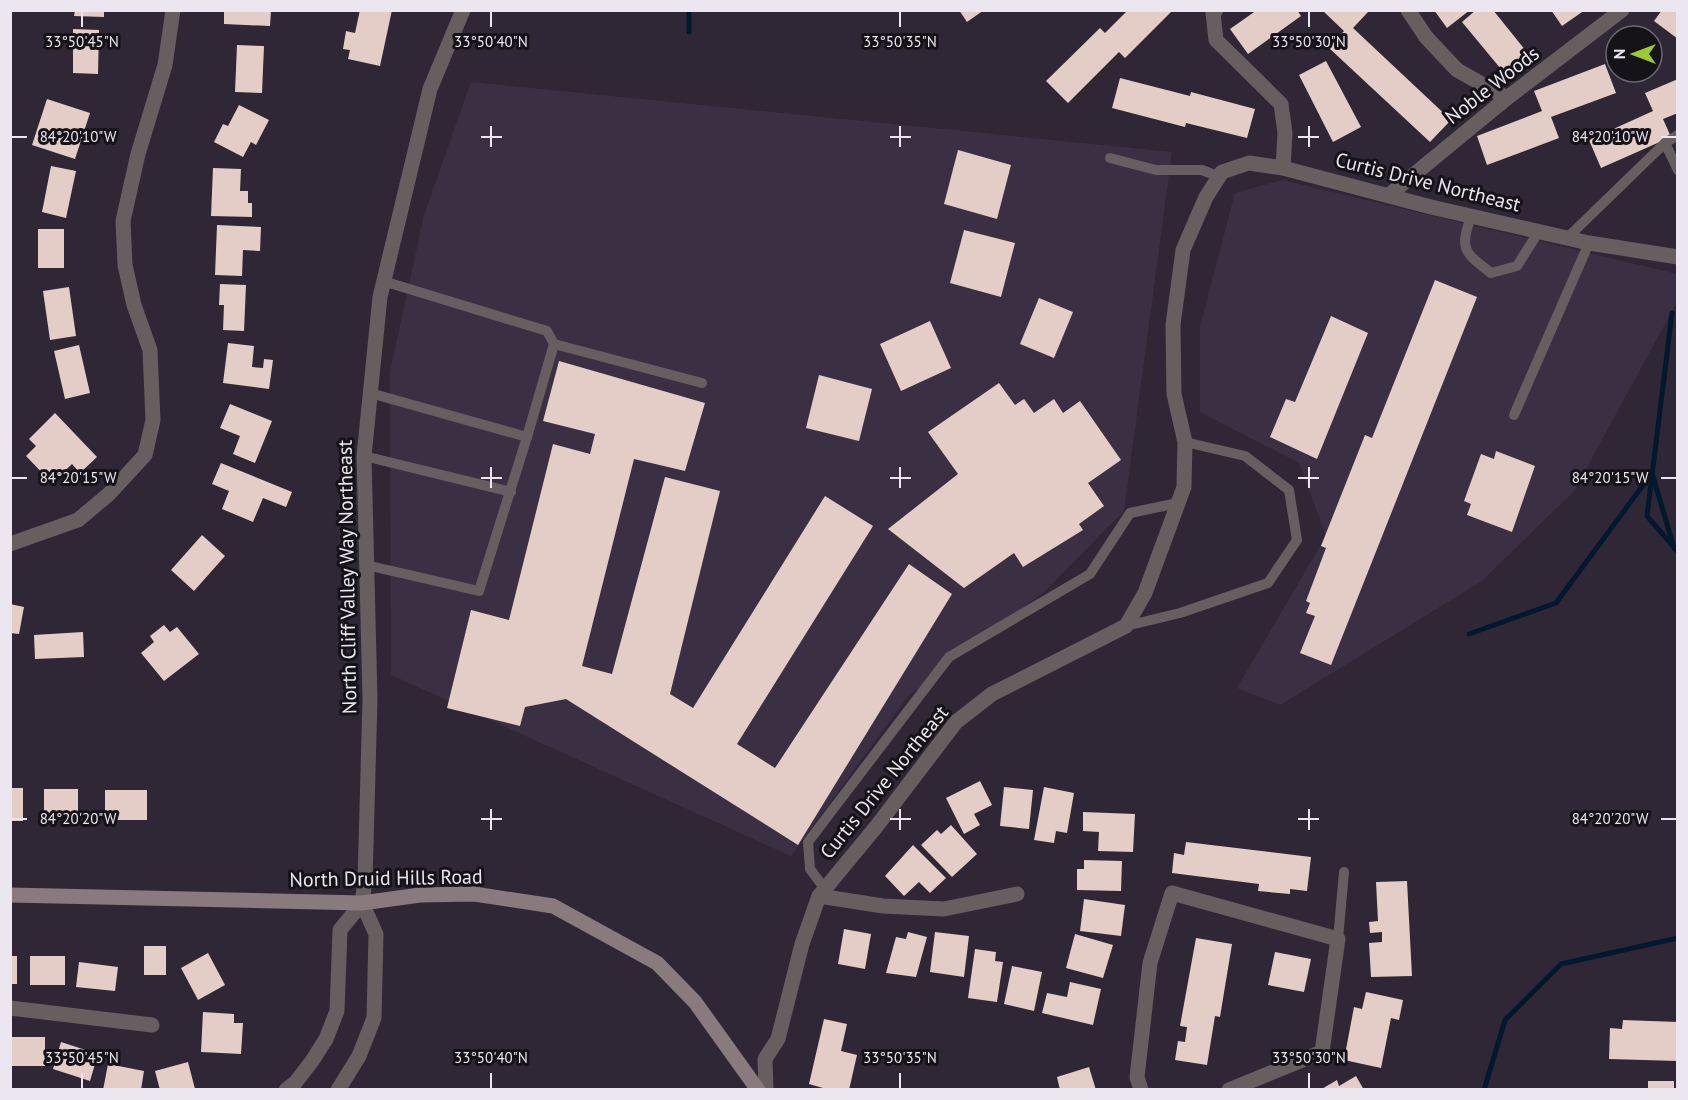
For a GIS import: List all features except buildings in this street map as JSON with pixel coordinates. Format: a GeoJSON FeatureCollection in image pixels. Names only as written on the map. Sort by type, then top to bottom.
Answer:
{"type":"FeatureCollection","features":[{"type":"Feature","properties":{"kind":"main road","name":"North Druid Hills Road"},"geometry":{"type":"LineString","coordinates":[[10,895],[362,903],[420,895],[474,894],[554,906],[657,963],[695,1002],[758,1089]]}},
{"type":"Feature","properties":{"kind":"street"},"geometry":{"type":"LineString","coordinates":[[10,544],[78,520],[109,494],[145,455],[153,420],[150,350],[134,305],[125,265],[123,220],[138,154],[165,65],[174,10]]}},
{"type":"Feature","properties":{"kind":"street","name":"North Cliff Valley Way Northeast"},"geometry":{"type":"LineString","coordinates":[[362,903],[365,881],[370,699],[364,456],[370,393],[383,281],[430,89],[463,10]]}},
{"type":"Feature","properties":{"kind":"street"},"geometry":{"type":"LineString","coordinates":[[1216,10],[1213,13],[1216,40],[1281,104],[1285,133],[1283,168]]}},
{"type":"Feature","properties":{"kind":"street"},"geometry":{"type":"LineString","coordinates":[[1408,10],[1426,37],[1457,70],[1507,98]]}},
{"type":"Feature","properties":{"kind":"street","name":"Noble Woods"},"geometry":{"type":"LineString","coordinates":[[1389,195],[1507,98],[1622,10]]}},
{"type":"Feature","properties":{"kind":"street","name":"Curtis Drive Northeast"},"geometry":{"type":"LineString","coordinates":[[1217,176],[1222,172],[1249,163],[1283,168],[1471,216],[1589,243],[1677,257]]}},
{"type":"Feature","properties":{"kind":"street"},"geometry":{"type":"LineString","coordinates":[[1126,626],[1144,593],[1184,487],[1185,442],[1174,394],[1173,325],[1182,250],[1217,176]]}},
{"type":"Feature","properties":{"kind":"street","name":"Curtis Drive Northeast"},"geometry":{"type":"LineString","coordinates":[[766,1089],[765,1059],[778,1039],[802,944],[822,892],[876,827],[956,722],[992,694],[1126,626]]}},
{"type":"Feature","properties":{"kind":"street"},"geometry":{"type":"LineString","coordinates":[[822,892],[883,906],[944,909],[1017,894]]}},
{"type":"Feature","properties":{"kind":"street"},"geometry":{"type":"LineString","coordinates":[[1141,1089],[1137,1077],[1150,963],[1172,893],[1338,939],[1322,1052],[1228,1089]]}},
{"type":"Feature","properties":{"kind":"street"},"geometry":{"type":"LineString","coordinates":[[286,1089],[295,1083],[312,1062],[326,1039],[337,1011],[339,930],[362,903],[376,934],[374,1018],[359,1056],[338,1089]]}},
{"type":"Feature","properties":{"kind":"street"},"geometry":{"type":"LineString","coordinates":[[10,1008],[152,1025]]}},
{"type":"Feature","properties":{"kind":"lane"},"geometry":{"type":"LineString","coordinates":[[1567,238],[1665,143],[1677,135]]}},
{"type":"Feature","properties":{"kind":"lane"},"geometry":{"type":"LineString","coordinates":[[1665,143],[1677,170]]}},
{"type":"Feature","properties":{"kind":"lane"},"geometry":{"type":"LineString","coordinates":[[1110,158],[1156,170],[1202,170],[1217,176]]}},
{"type":"Feature","properties":{"kind":"lane"},"geometry":{"type":"LineString","coordinates":[[1471,216],[1463,242],[1467,254],[1491,273],[1517,266],[1539,231]]}},
{"type":"Feature","properties":{"kind":"lane"},"geometry":{"type":"LineString","coordinates":[[1514,415],[1589,243]]}},
{"type":"Feature","properties":{"kind":"lane"},"geometry":{"type":"LineString","coordinates":[[366,565],[479,591],[511,492],[554,344],[547,331],[383,281]]}},
{"type":"Feature","properties":{"kind":"lane"},"geometry":{"type":"LineString","coordinates":[[554,344],[702,383]]}},
{"type":"Feature","properties":{"kind":"lane"},"geometry":{"type":"LineString","coordinates":[[370,393],[527,437]]}},
{"type":"Feature","properties":{"kind":"lane"},"geometry":{"type":"LineString","coordinates":[[1126,626],[1180,613],[1268,583],[1297,540],[1289,490],[1245,456],[1185,442]]}},
{"type":"Feature","properties":{"kind":"lane"},"geometry":{"type":"LineString","coordinates":[[364,456],[511,492]]}},
{"type":"Feature","properties":{"kind":"lane"},"geometry":{"type":"LineString","coordinates":[[822,892],[810,869],[808,842],[949,657],[1090,574],[1130,513],[1178,503]]}},
{"type":"Feature","properties":{"kind":"lane"},"geometry":{"type":"LineString","coordinates":[[1338,939],[1344,872]]}},
{"type":"Feature","properties":{"kind":"shaded area"},"geometry":{"type":"Polygon","coordinates":[[[471,82],[1172,152],[1124,511],[1046,590],[908,696],[791,856],[391,675],[390,372],[424,215],[471,82]]]}},
{"type":"Feature","properties":{"kind":"shaded area"},"geometry":{"type":"Polygon","coordinates":[[[1282,180],[1677,274],[1677,302],[1574,491],[1482,581],[1280,705],[1237,688],[1326,536],[1299,463],[1200,412],[1200,327],[1235,193],[1282,180]]]}},
{"type":"Feature","properties":{"kind":"waterway"},"geometry":{"type":"LineString","coordinates":[[689,10],[689,32]]}},
{"type":"Feature","properties":{"kind":"waterway"},"geometry":{"type":"LineString","coordinates":[[1672,313],[1647,516],[1678,552]]}},
{"type":"Feature","properties":{"kind":"waterway"},"geometry":{"type":"LineString","coordinates":[[1469,634],[1556,603],[1652,473],[1674,548]]}},
{"type":"Feature","properties":{"kind":"waterway"},"geometry":{"type":"LineString","coordinates":[[1484,1090],[1505,1020],[1561,964],[1678,938]]}}]}
